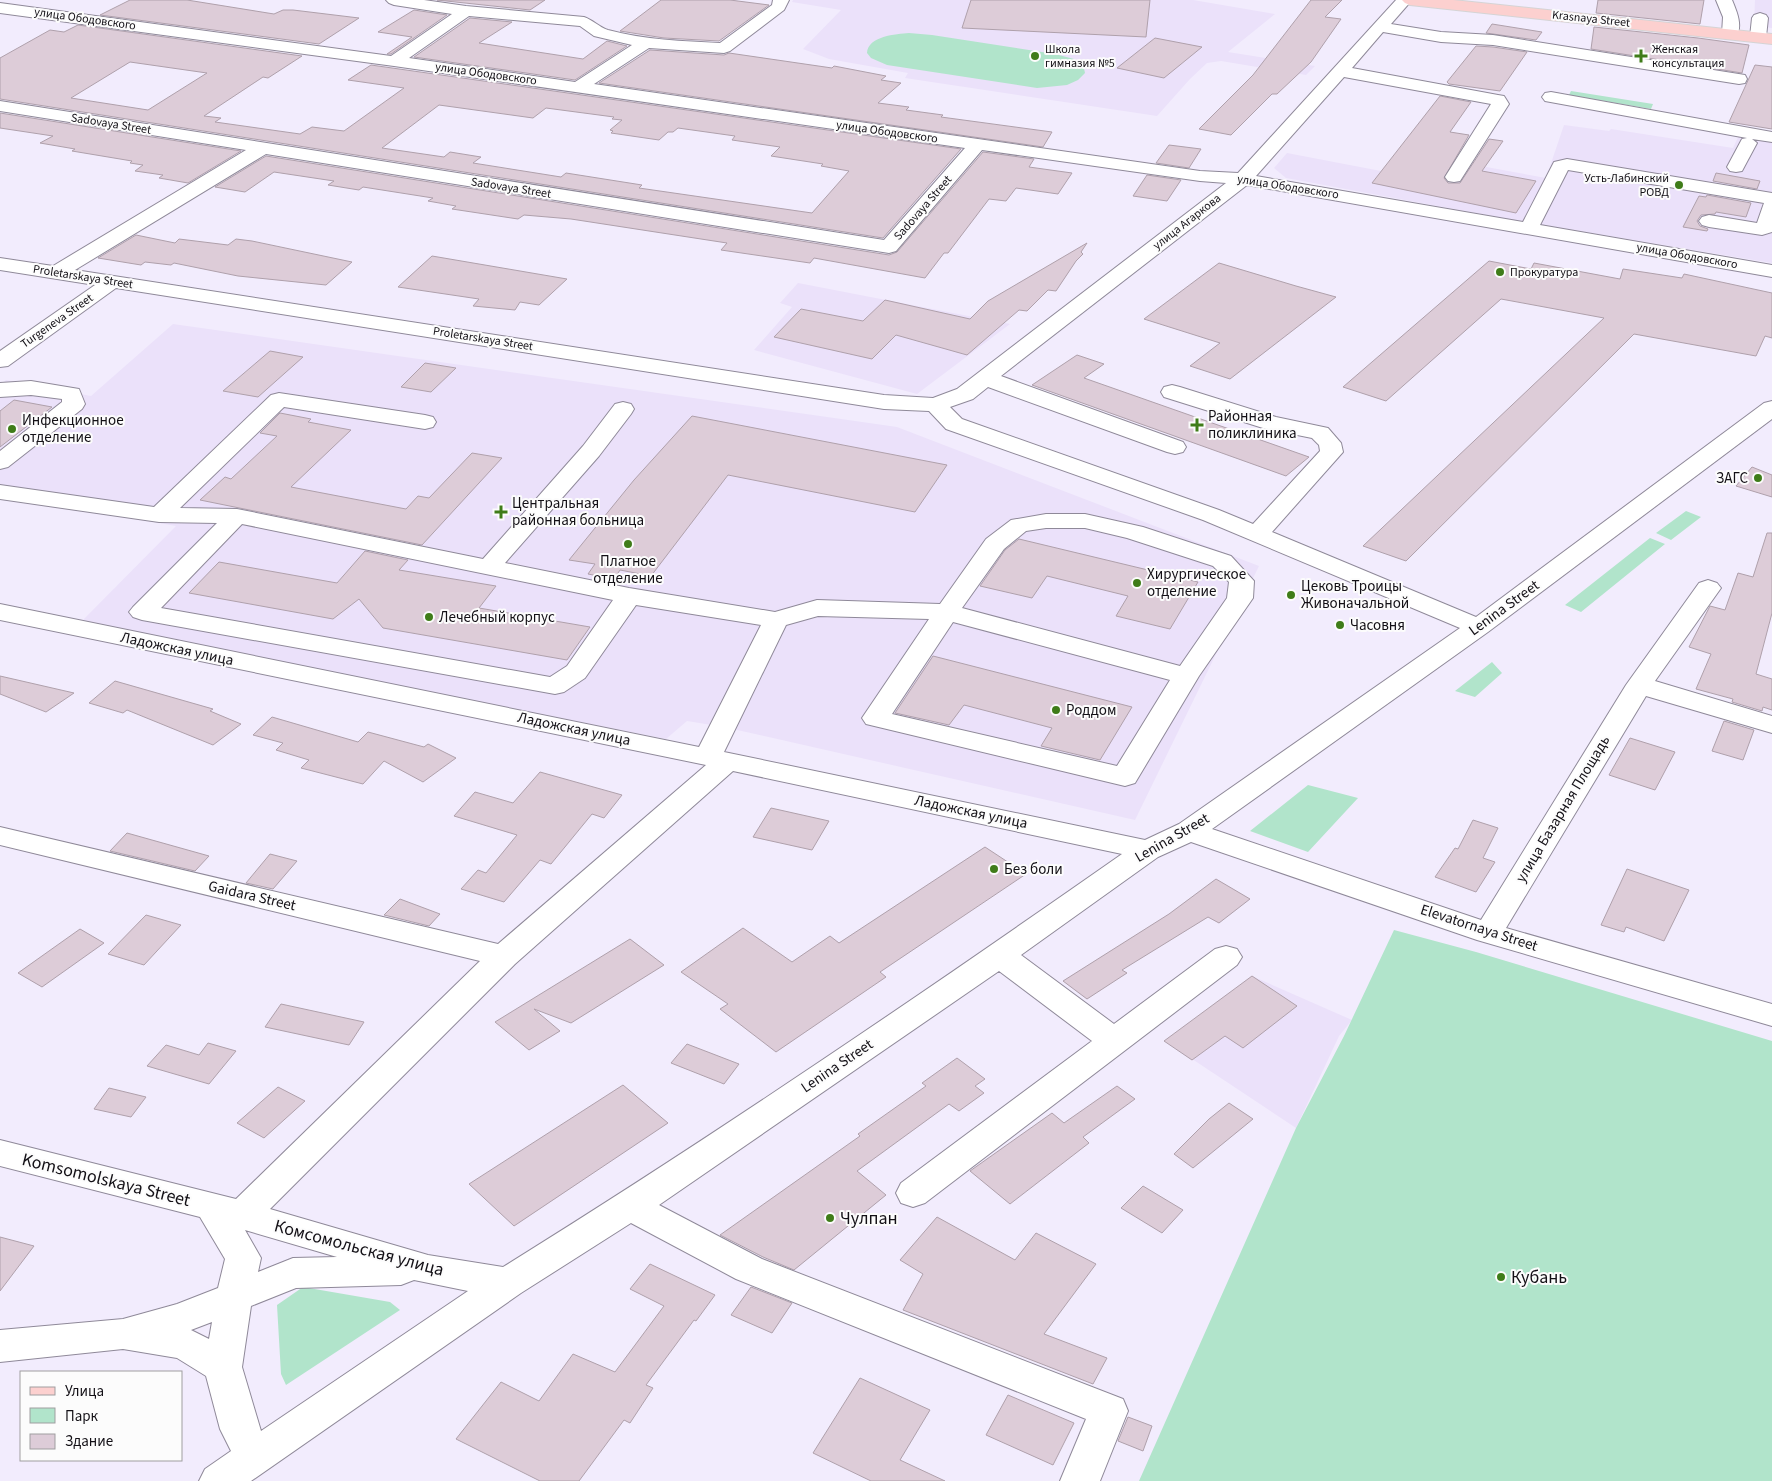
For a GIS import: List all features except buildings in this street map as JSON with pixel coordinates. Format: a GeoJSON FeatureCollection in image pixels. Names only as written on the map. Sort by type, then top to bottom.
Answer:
{"type":"FeatureCollection","features":[{"type":"Feature","properties":{"kind":"main road","name":"Krasnaya Street"},"geometry":{"type":"LineString","coordinates":[[1414,0],[1765,38]]}},
{"type":"Feature","properties":{"kind":"street"},"geometry":{"type":"LineString","coordinates":[[394,0],[466,11],[584,22],[600,33],[646,43],[724,48],[779,7],[781,0]]}},
{"type":"Feature","properties":{"kind":"street","name":"улица Агаркова"},"geometry":{"type":"LineString","coordinates":[[965,394],[1243,179],[1379,27],[1414,0]]}},
{"type":"Feature","properties":{"kind":"street"},"geometry":{"type":"LineString","coordinates":[[1724,0],[1731,17],[1730,34]]}},
{"type":"Feature","properties":{"kind":"street","name":"улица Ободовского"},"geometry":{"type":"LineString","coordinates":[[0,8],[394,61],[1200,176],[1243,179],[1772,271]]}},
{"type":"Feature","properties":{"kind":"street"},"geometry":{"type":"LineString","coordinates":[[394,61],[466,11]]}},
{"type":"Feature","properties":{"kind":"street"},"geometry":{"type":"LineString","coordinates":[[1760,18],[1765,38]]}},
{"type":"Feature","properties":{"kind":"street"},"geometry":{"type":"LineString","coordinates":[[1379,27],[1441,37],[1485,39],[1739,79]]}},
{"type":"Feature","properties":{"kind":"street"},"geometry":{"type":"LineString","coordinates":[[579,88],[646,43]]}},
{"type":"Feature","properties":{"kind":"street"},"geometry":{"type":"LineString","coordinates":[[1340,71],[1498,100],[1500,104],[1454,177]]}},
{"type":"Feature","properties":{"kind":"street"},"geometry":{"type":"LineString","coordinates":[[1551,97],[1772,137]]}},
{"type":"Feature","properties":{"kind":"street","name":"Sadovaya Street"},"geometry":{"type":"LineString","coordinates":[[0,106],[890,248],[977,145]]}},
{"type":"Feature","properties":{"kind":"street"},"geometry":{"type":"LineString","coordinates":[[1712,137],[1772,148]]}},
{"type":"Feature","properties":{"kind":"street"},"geometry":{"type":"LineString","coordinates":[[1736,167],[1748,144]]}},
{"type":"Feature","properties":{"kind":"street"},"geometry":{"type":"LineString","coordinates":[[57,272],[261,149]]}},
{"type":"Feature","properties":{"kind":"street"},"geometry":{"type":"LineString","coordinates":[[1529,228],[1560,166],[1567,164],[1772,199]]}},
{"type":"Feature","properties":{"kind":"street"},"geometry":{"type":"LineString","coordinates":[[1709,221],[1762,229],[1765,228],[1772,206]]}},
{"type":"Feature","properties":{"kind":"street","name":"Proletarskaya Street"},"geometry":{"type":"LineString","coordinates":[[0,264],[884,402],[935,405],[965,394]]}},
{"type":"Feature","properties":{"kind":"street","name":"Turgeneva Street"},"geometry":{"type":"LineString","coordinates":[[0,361],[113,281]]}},
{"type":"Feature","properties":{"kind":"street"},"geometry":{"type":"LineString","coordinates":[[985,378],[1175,447]]}},
{"type":"Feature","properties":{"kind":"street"},"geometry":{"type":"LineString","coordinates":[[0,390],[31,388],[71,394],[74,404],[0,462]]}},
{"type":"Feature","properties":{"kind":"street"},"geometry":{"type":"LineString","coordinates":[[1172,392],[1271,423],[1320,433],[1330,443],[1332,452],[1257,534]]}},
{"type":"Feature","properties":{"kind":"street"},"geometry":{"type":"LineString","coordinates":[[159,515],[279,400],[426,422]]}},
{"type":"Feature","properties":{"kind":"street"},"geometry":{"type":"LineString","coordinates":[[935,405],[954,424],[1211,515],[1479,627]]}},
{"type":"Feature","properties":{"kind":"street","name":"Lenina Street"},"geometry":{"type":"LineString","coordinates":[[254,1456],[508,1282],[630,1206],[1000,955],[1148,850],[1189,831],[1479,627],[1772,408]]}},
{"type":"Feature","properties":{"kind":"street"},"geometry":{"type":"LineString","coordinates":[[489,567],[591,451],[623,409]]}},
{"type":"Feature","properties":{"kind":"street"},"geometry":{"type":"LineString","coordinates":[[1746,428],[1772,434]]}},
{"type":"Feature","properties":{"kind":"street"},"geometry":{"type":"LineString","coordinates":[[0,492],[159,515],[237,516],[629,596],[776,620],[817,608],[947,612],[1186,676]]}},
{"type":"Feature","properties":{"kind":"street"},"geometry":{"type":"LineString","coordinates":[[237,516],[142,612],[555,686],[576,672],[629,596]]}},
{"type":"Feature","properties":{"kind":"street"},"geometry":{"type":"LineString","coordinates":[[1046,521],[1086,521],[1134,532],[1222,561],[1242,580],[1240,598],[1186,676],[1125,777],[876,718],[947,612],[995,544],[1019,525],[1046,521]]}},
{"type":"Feature","properties":{"kind":"street","name":"улица Базарная Площадь"},"geometry":{"type":"LineString","coordinates":[[1488,933],[1639,685],[1708,588]]}},
{"type":"Feature","properties":{"kind":"street","name":"Ладожская улица"},"geometry":{"type":"LineString","coordinates":[[0,612],[718,759],[1148,850]]}},
{"type":"Feature","properties":{"kind":"street"},"geometry":{"type":"LineString","coordinates":[[219,1481],[254,1456],[239,1429],[223,1367],[242,1258],[226,1211],[718,759],[776,620]]}},
{"type":"Feature","properties":{"kind":"street"},"geometry":{"type":"LineString","coordinates":[[1639,685],[1772,725]]}},
{"type":"Feature","properties":{"kind":"street","name":"Elevatornaya Street"},"geometry":{"type":"LineString","coordinates":[[1189,831],[1488,933],[1772,1014]]}},
{"type":"Feature","properties":{"kind":"street","name":"Gaidara Street"},"geometry":{"type":"LineString","coordinates":[[0,836],[504,956]]}},
{"type":"Feature","properties":{"kind":"street"},"geometry":{"type":"LineString","coordinates":[[1000,955],[1114,1041]]}},
{"type":"Feature","properties":{"kind":"street"},"geometry":{"type":"LineString","coordinates":[[913,1193],[1226,957]]}},
{"type":"Feature","properties":{"kind":"street","name":"Komsomolskaya Street"},"geometry":{"type":"LineString","coordinates":[[0,1153],[226,1211]]}},
{"type":"Feature","properties":{"kind":"street"},"geometry":{"type":"LineString","coordinates":[[630,1206],[749,1269],[1109,1411],[1080,1481]]}},
{"type":"Feature","properties":{"kind":"street","name":"Комсомольская улица"},"geometry":{"type":"LineString","coordinates":[[226,1211],[428,1270],[508,1282]]}},
{"type":"Feature","properties":{"kind":"street"},"geometry":{"type":"LineString","coordinates":[[0,1346],[123,1334],[184,1318],[293,1272],[428,1270]]}},
{"type":"Feature","properties":{"kind":"street"},"geometry":{"type":"LineString","coordinates":[[123,1334],[185,1344],[223,1367]]}},
{"type":"Feature","properties":{"kind":"shaded area","name":"Школа гимназия №5"},"geometry":{"type":"Polygon","coordinates":[[[793,0],[1193,0],[1275,14],[1228,52],[1315,66],[1306,75],[1221,61],[1207,63],[1157,116],[905,78],[908,73],[829,59],[803,49],[841,10],[792,2],[793,0]]]}},
{"type":"Feature","properties":{"kind":"shaded area"},"geometry":{"type":"Polygon","coordinates":[[[1755,0],[1772,0],[1772,28],[1754,26],[1755,0]]]}},
{"type":"Feature","properties":{"kind":"shaded area"},"geometry":{"type":"Polygon","coordinates":[[[1564,125],[1609,131],[1611,129],[1733,148],[1740,133],[1772,139],[1772,263],[1513,220],[1286,178],[1274,168],[1287,153],[1454,185],[1470,164],[1546,178],[1564,125]]]}},
{"type":"Feature","properties":{"kind":"shaded area"},"geometry":{"type":"Polygon","coordinates":[[[798,283],[1010,324],[917,394],[754,350],[792,307],[780,303],[798,283]]]}},
{"type":"Feature","properties":{"kind":"shaded area"},"geometry":{"type":"Polygon","coordinates":[[[173,324],[897,427],[1259,566],[1135,820],[724,727],[687,721],[666,739],[81,622],[176,526],[0,495],[0,385],[6,380],[91,396],[173,324]]]}},
{"type":"Feature","properties":{"kind":"shaded area"},"geometry":{"type":"Polygon","coordinates":[[[1252,976],[1352,1020],[1339,1036],[1296,1128],[1165,1041],[1252,976]]]}},
{"type":"Feature","properties":{"kind":"green space"},"geometry":{"type":"Polygon","coordinates":[[[909,33],[1055,54],[1074,59],[1083,64],[1085,73],[1078,80],[1067,85],[1037,88],[887,65],[871,58],[867,53],[869,47],[877,39],[890,35],[909,33]]]}},
{"type":"Feature","properties":{"kind":"green space"},"geometry":{"type":"Polygon","coordinates":[[[1571,91],[1653,104],[1651,109],[1569,95],[1571,91]]]}},
{"type":"Feature","properties":{"kind":"green space"},"geometry":{"type":"Polygon","coordinates":[[[1686,511],[1701,517],[1671,540],[1656,533],[1686,511]]]}},
{"type":"Feature","properties":{"kind":"green space"},"geometry":{"type":"Polygon","coordinates":[[[1650,538],[1665,544],[1581,612],[1565,605],[1650,538]]]}},
{"type":"Feature","properties":{"kind":"green space"},"geometry":{"type":"Polygon","coordinates":[[[1492,662],[1502,673],[1475,697],[1455,691],[1492,662]]]}},
{"type":"Feature","properties":{"kind":"green space"},"geometry":{"type":"Polygon","coordinates":[[[1308,785],[1358,798],[1308,852],[1250,831],[1308,785]]]}},
{"type":"Feature","properties":{"kind":"green space","name":"Кубань"},"geometry":{"type":"Polygon","coordinates":[[[1394,930],[1476,952],[1772,1041],[1772,1481],[1139,1481],[1296,1128],[1344,1036],[1394,930]]]}},
{"type":"Feature","properties":{"kind":"green space"},"geometry":{"type":"Polygon","coordinates":[[[303,1287],[390,1302],[400,1310],[286,1385],[281,1374],[277,1305],[303,1287]]]}},
{"type":"Feature","properties":{"kind":"place","name":"Школа гимназия №5"},"geometry":{"type":"Point","coordinates":[1035,56]}},
{"type":"Feature","properties":{"kind":"place","name":"Женская консультация"},"geometry":{"type":"Point","coordinates":[1641,56]}},
{"type":"Feature","properties":{"kind":"place","name":"Усть-Лабинский РОВД"},"geometry":{"type":"Point","coordinates":[1679,185]}},
{"type":"Feature","properties":{"kind":"place","name":"Прокуратура"},"geometry":{"type":"Point","coordinates":[1500,272]}},
{"type":"Feature","properties":{"kind":"place","name":"Районная поликлиника"},"geometry":{"type":"Point","coordinates":[1197,425]}},
{"type":"Feature","properties":{"kind":"place","name":"Инфекционное отделение"},"geometry":{"type":"Point","coordinates":[12,429]}},
{"type":"Feature","properties":{"kind":"place","name":"ЗАГС"},"geometry":{"type":"Point","coordinates":[1758,478]}},
{"type":"Feature","properties":{"kind":"place","name":"Центральная районная больница"},"geometry":{"type":"Point","coordinates":[501,512]}},
{"type":"Feature","properties":{"kind":"place","name":"Платное отделение"},"geometry":{"type":"Point","coordinates":[628,544]}},
{"type":"Feature","properties":{"kind":"place","name":"Хирургическое отделение"},"geometry":{"type":"Point","coordinates":[1137,583]}},
{"type":"Feature","properties":{"kind":"place","name":"Цековь Троицы Живоначальной"},"geometry":{"type":"Point","coordinates":[1291,595]}},
{"type":"Feature","properties":{"kind":"place","name":"Лечебный корпус"},"geometry":{"type":"Point","coordinates":[429,617]}},
{"type":"Feature","properties":{"kind":"place","name":"Часовня"},"geometry":{"type":"Point","coordinates":[1340,625]}},
{"type":"Feature","properties":{"kind":"place","name":"Роддом"},"geometry":{"type":"Point","coordinates":[1056,710]}},
{"type":"Feature","properties":{"kind":"place","name":"Без боли"},"geometry":{"type":"Point","coordinates":[994,869]}},
{"type":"Feature","properties":{"kind":"place","name":"Чулпан"},"geometry":{"type":"Point","coordinates":[830,1218]}},
{"type":"Feature","properties":{"kind":"place","name":"Кубань"},"geometry":{"type":"Point","coordinates":[1501,1277]}}]}
